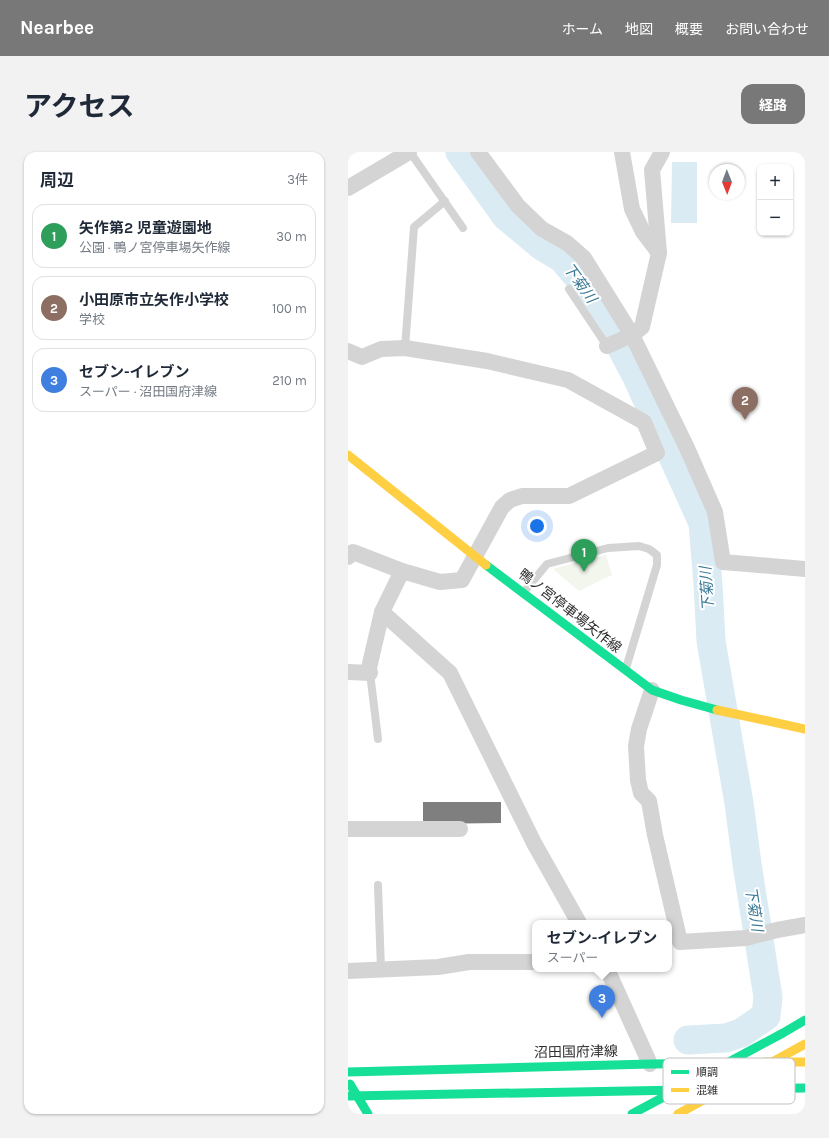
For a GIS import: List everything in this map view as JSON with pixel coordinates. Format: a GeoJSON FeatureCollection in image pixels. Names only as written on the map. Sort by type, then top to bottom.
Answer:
{"type":"FeatureCollection","features":[{"type":"Feature","properties":{"kind":"main road","name":"鴨ノ宮停車場矢作線"},"geometry":{"type":"LineString","coordinates":[[348,455],[475,556],[652,690],[718,710],[805,729]]}},
{"type":"Feature","properties":{"kind":"main road"},"geometry":{"type":"LineString","coordinates":[[735,1058],[805,1020]]}},
{"type":"Feature","properties":{"kind":"main road"},"geometry":{"type":"LineString","coordinates":[[780,1058],[805,1044]]}},
{"type":"Feature","properties":{"kind":"main road","name":"沼田国府津線"},"geometry":{"type":"LineString","coordinates":[[795,1062],[805,1062]]}},
{"type":"Feature","properties":{"kind":"main road","name":"沼田国府津線"},"geometry":{"type":"LineString","coordinates":[[348,1072],[663,1064]]}},
{"type":"Feature","properties":{"kind":"main road"},"geometry":{"type":"LineString","coordinates":[[348,1080],[353,1095],[368,1114]]}},
{"type":"Feature","properties":{"kind":"main road"},"geometry":{"type":"LineString","coordinates":[[795,1088],[805,1088]]}},
{"type":"Feature","properties":{"kind":"main road"},"geometry":{"type":"LineString","coordinates":[[353,1095],[663,1090]]}},
{"type":"Feature","properties":{"kind":"main road"},"geometry":{"type":"LineString","coordinates":[[632,1114],[663,1097]]}},
{"type":"Feature","properties":{"kind":"main road"},"geometry":{"type":"LineString","coordinates":[[678,1114],[696,1104]]}},
{"type":"Feature","properties":{"kind":"street"},"geometry":{"type":"LineString","coordinates":[[348,188],[409,152]]}},
{"type":"Feature","properties":{"kind":"street"},"geometry":{"type":"LineString","coordinates":[[478,152],[518,206],[542,229],[567,243],[584,258],[687,448],[715,512],[723,562],[805,569]]}},
{"type":"Feature","properties":{"kind":"street"},"geometry":{"type":"LineString","coordinates":[[622,152],[632,209],[643,232],[659,253]]}},
{"type":"Feature","properties":{"kind":"street"},"geometry":{"type":"LineString","coordinates":[[607,346],[628,337],[642,327],[659,253],[652,170],[662,152]]}},
{"type":"Feature","properties":{"kind":"street"},"geometry":{"type":"LineString","coordinates":[[348,350],[362,357],[381,349],[405,348],[487,361],[568,380],[644,422],[657,453],[570,496],[522,496],[510,500],[502,507],[462,580],[440,582],[402,571],[350,551]]}},
{"type":"Feature","properties":{"kind":"street"},"geometry":{"type":"LineString","coordinates":[[348,672],[370,673],[369,668],[382,612],[402,571]]}},
{"type":"Feature","properties":{"kind":"street"},"geometry":{"type":"LineString","coordinates":[[382,612],[450,673],[534,843],[577,920]]}},
{"type":"Feature","properties":{"kind":"street"},"geometry":{"type":"LineString","coordinates":[[652,690],[636,746],[638,780],[641,794],[649,801],[655,835],[680,942],[746,938],[805,925]]}},
{"type":"Feature","properties":{"kind":"street"},"geometry":{"type":"LineString","coordinates":[[348,829],[460,830]]}},
{"type":"Feature","properties":{"kind":"street"},"geometry":{"type":"LineString","coordinates":[[348,971],[438,967],[469,962],[532,962]]}},
{"type":"Feature","properties":{"kind":"street"},"geometry":{"type":"LineString","coordinates":[[608,972],[650,1064]]}},
{"type":"Feature","properties":{"kind":"lane"},"geometry":{"type":"LineString","coordinates":[[409,152],[463,228]]}},
{"type":"Feature","properties":{"kind":"lane"},"geometry":{"type":"LineString","coordinates":[[405,348],[414,227],[444,202]]}},
{"type":"Feature","properties":{"kind":"lane"},"geometry":{"type":"LineString","coordinates":[[569,289],[607,346]]}},
{"type":"Feature","properties":{"kind":"lane"},"geometry":{"type":"LineString","coordinates":[[523,592],[546,564],[608,548],[639,546],[649,549],[657,555],[657,565],[625,670]]}},
{"type":"Feature","properties":{"kind":"lane"},"geometry":{"type":"LineString","coordinates":[[370,673],[378,739]]}},
{"type":"Feature","properties":{"kind":"lane"},"geometry":{"type":"LineString","coordinates":[[378,885],[381,970]]}},
{"type":"Feature","properties":{"kind":"shaded area"},"geometry":{"type":"Polygon","coordinates":[[[672,162],[697,162],[697,223],[671,223],[672,162]]]}},
{"type":"Feature","properties":{"kind":"shaded area"},"geometry":{"type":"Polygon","coordinates":[[[606,555],[612,575],[579,591],[553,569],[606,555]]]}},
{"type":"Feature","properties":{"kind":"building"},"geometry":{"type":"Polygon","coordinates":[[[423,802],[501,802],[501,823],[423,824],[423,802]]]}},
{"type":"Feature","properties":{"kind":"waterway","name":"下菊川"},"geometry":{"type":"LineString","coordinates":[[460,152],[506,216],[542,246],[562,258],[578,277],[611,328],[637,377],[703,523],[711,641],[739,803],[768,997],[766,1016],[741,1033],[726,1038],[688,1040]]}},
{"type":"Feature","properties":{"kind":"traffic: fast"},"geometry":{"type":"LineString","coordinates":[[486,565],[652,690],[717,710]]}},
{"type":"Feature","properties":{"kind":"traffic: fast"},"geometry":{"type":"LineString","coordinates":[[736,1058],[805,1020]]}},
{"type":"Feature","properties":{"kind":"traffic: fast"},"geometry":{"type":"LineString","coordinates":[[348,1072],[663,1064]]}},
{"type":"Feature","properties":{"kind":"traffic: fast"},"geometry":{"type":"LineString","coordinates":[[350,1084],[368,1114]]}},
{"type":"Feature","properties":{"kind":"traffic: fast"},"geometry":{"type":"LineString","coordinates":[[795,1088],[805,1088]]}},
{"type":"Feature","properties":{"kind":"traffic: fast"},"geometry":{"type":"LineString","coordinates":[[348,1096],[663,1090]]}},
{"type":"Feature","properties":{"kind":"traffic: fast"},"geometry":{"type":"LineString","coordinates":[[632,1114],[663,1097]]}},
{"type":"Feature","properties":{"kind":"traffic: slow"},"geometry":{"type":"LineString","coordinates":[[348,455],[486,565]]}},
{"type":"Feature","properties":{"kind":"traffic: slow"},"geometry":{"type":"LineString","coordinates":[[717,710],[805,729]]}},
{"type":"Feature","properties":{"kind":"traffic: slow"},"geometry":{"type":"LineString","coordinates":[[780,1058],[805,1044]]}},
{"type":"Feature","properties":{"kind":"traffic: slow"},"geometry":{"type":"LineString","coordinates":[[795,1062],[805,1062]]}},
{"type":"Feature","properties":{"kind":"traffic: slow"},"geometry":{"type":"LineString","coordinates":[[678,1114],[696,1104]]}},
{"type":"Feature","properties":{"kind":"place","name":"小田原市立矢作小学校"},"geometry":{"type":"Point","coordinates":[745,420]}},
{"type":"Feature","properties":{"kind":"place","name":"矢作第2 児童遊園地"},"geometry":{"type":"Point","coordinates":[584,572]}},
{"type":"Feature","properties":{"kind":"place","name":"セブン-イレブン"},"geometry":{"type":"Point","coordinates":[602,1018]}}]}
